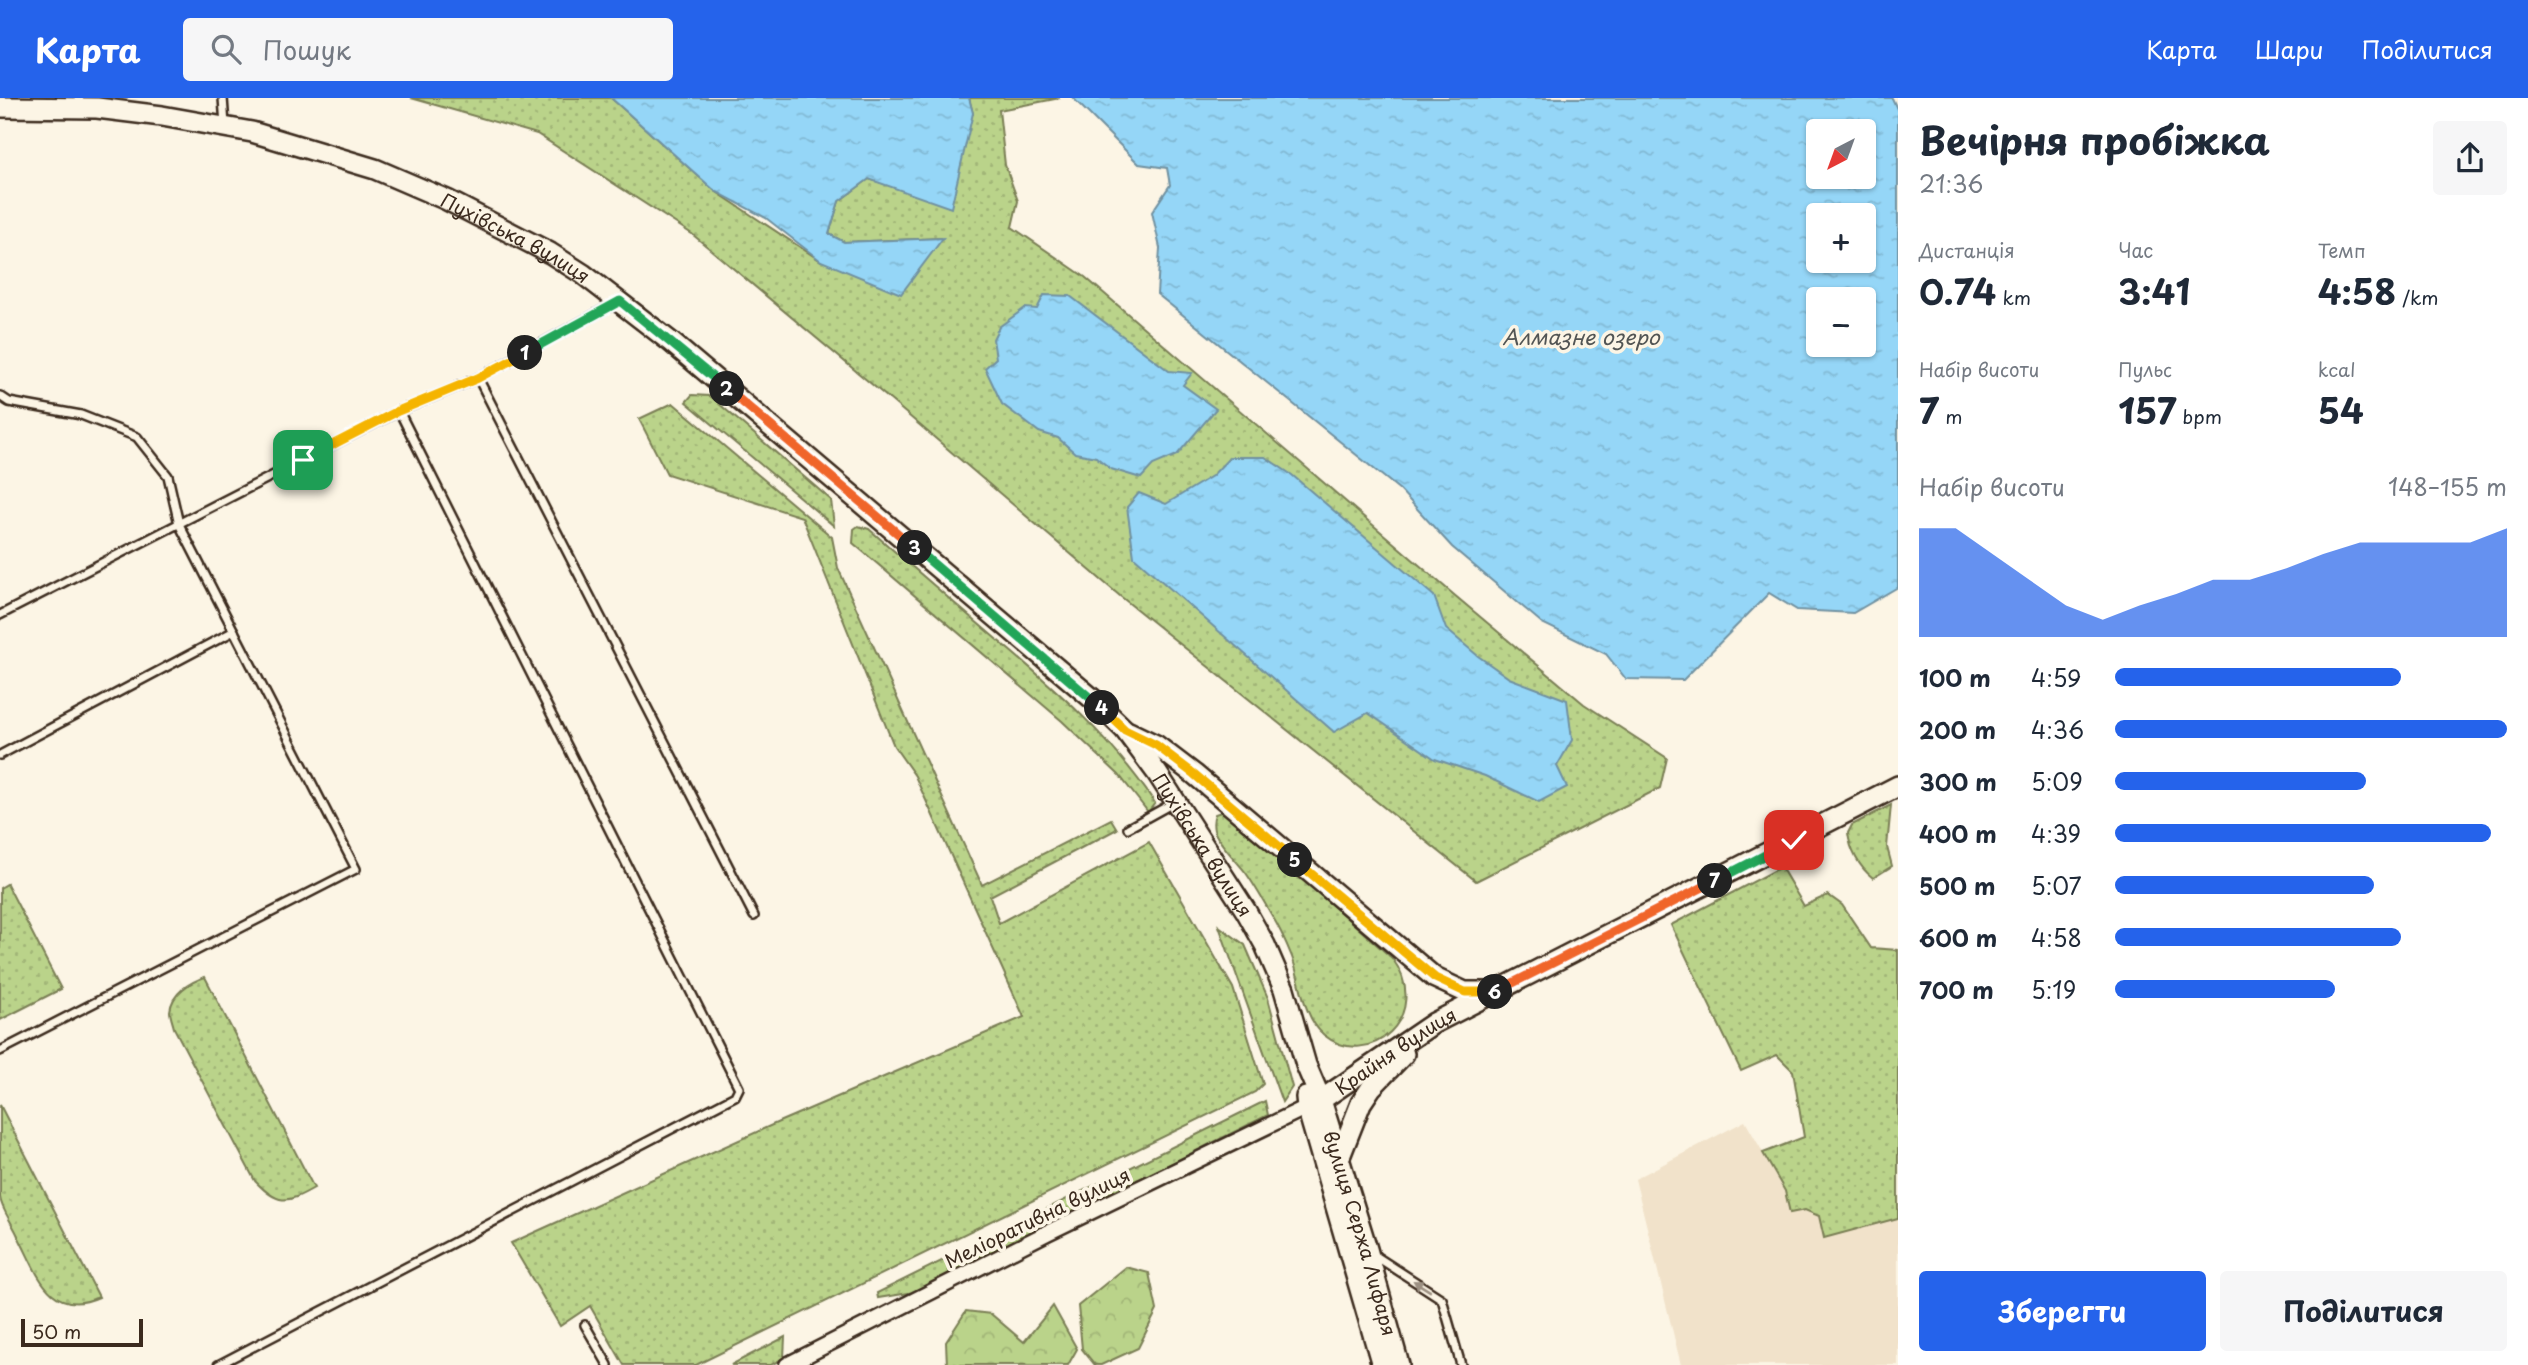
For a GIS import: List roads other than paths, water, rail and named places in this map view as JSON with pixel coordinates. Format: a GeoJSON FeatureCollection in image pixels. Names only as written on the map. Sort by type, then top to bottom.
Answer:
{"type":"FeatureCollection","features":[{"type":"Feature","properties":{"kind":"street","name":"Пухівська вулиця"},"geometry":{"type":"LineString","coordinates":[[0,107],[97,108],[225,126],[375,169],[447,200],[550,253],[620,301],[858,499],[1094,700],[1125,730],[1176,801],[1265,945],[1284,989],[1306,1065],[1314,1104]]}},
{"type":"Feature","properties":{"kind":"street"},"geometry":{"type":"LineString","coordinates":[[1125,730],[1156,745],[1194,774],[1435,978],[1465,992],[1496,992]]}},
{"type":"Feature","properties":{"kind":"street","name":"Крайня вулиця"},"geometry":{"type":"LineString","coordinates":[[1314,1104],[1434,1023],[1898,786]]}},
{"type":"Feature","properties":{"kind":"street"},"geometry":{"type":"LineString","coordinates":[[1339,1159],[1361,1103],[1371,1088],[1434,1023]]}},
{"type":"Feature","properties":{"kind":"street","name":"вулиця Сержа Лифаря"},"geometry":{"type":"LineString","coordinates":[[1314,1104],[1339,1159],[1399,1365]]}},
{"type":"Feature","properties":{"kind":"street","name":"вулиця Сержа Лифаря"},"geometry":{"type":"LineString","coordinates":[[1314,1104],[1381,1365]]}},
{"type":"Feature","properties":{"kind":"street","name":"Меліоративна вулиця"},"geometry":{"type":"LineString","coordinates":[[787,1365],[1047,1233],[1314,1104]]}},
{"type":"Feature","properties":{"kind":"lane"},"geometry":{"type":"LineString","coordinates":[[222,98],[225,126]]}},
{"type":"Feature","properties":{"kind":"lane"},"geometry":{"type":"LineString","coordinates":[[0,615],[398,411],[478,378],[620,301]]}},
{"type":"Feature","properties":{"kind":"lane"},"geometry":{"type":"LineString","coordinates":[[478,378],[754,916]]}},
{"type":"Feature","properties":{"kind":"lane"},"geometry":{"type":"LineString","coordinates":[[0,396],[9,402],[81,415],[137,437],[168,476],[179,524],[356,869],[0,1051]]}},
{"type":"Feature","properties":{"kind":"lane"},"geometry":{"type":"LineString","coordinates":[[218,1365],[735,1096],[739,1088],[398,411]]}},
{"type":"Feature","properties":{"kind":"lane"},"geometry":{"type":"LineString","coordinates":[[0,755],[234,631]]}},
{"type":"Feature","properties":{"kind":"lane"},"geometry":{"type":"LineString","coordinates":[[1128,828],[1176,801]]}},
{"type":"Feature","properties":{"kind":"lane"},"geometry":{"type":"LineString","coordinates":[[1367,1249],[1442,1299],[1461,1365]]}},
{"type":"Feature","properties":{"kind":"lane"},"geometry":{"type":"LineString","coordinates":[[585,1325],[608,1365]]}},
{"type":"Feature","properties":{"kind":"lane"},"geometry":{"type":"LineString","coordinates":[[236,1356],[239,1365]]}},
{"type":"Feature","properties":{"kind":"water"},"geometry":{"type":"Polygon","coordinates":[[[611,98],[969,98],[973,113],[951,208],[869,179],[839,201],[829,234],[844,242],[943,238],[901,294],[821,261],[766,218],[715,191],[611,98]]]}},
{"type":"Feature","properties":{"kind":"water","name":"Алмазне озеро"},"geometry":{"type":"Polygon","coordinates":[[[1073,98],[1892,98],[1898,111],[1898,587],[1853,613],[1797,610],[1769,593],[1683,680],[1626,679],[1606,654],[1542,623],[1452,547],[1400,490],[1157,294],[1160,248],[1152,212],[1170,185],[1167,168],[1139,164],[1073,98]]]}},
{"type":"Feature","properties":{"kind":"water"},"geometry":{"type":"Polygon","coordinates":[[[1044,295],[1070,296],[1169,371],[1192,373],[1183,385],[1216,409],[1177,455],[1153,465],[1141,478],[1111,469],[1096,457],[1075,453],[1058,438],[1039,432],[1002,404],[985,368],[996,358],[993,339],[999,327],[1025,308],[1037,309],[1044,295]]]}},
{"type":"Feature","properties":{"kind":"water"},"geometry":{"type":"Polygon","coordinates":[[[1230,457],[1265,457],[1292,475],[1434,596],[1446,629],[1478,656],[1509,678],[1567,700],[1572,740],[1557,766],[1567,787],[1539,802],[1485,776],[1435,759],[1368,713],[1334,732],[1134,557],[1127,507],[1139,493],[1166,504],[1212,476],[1230,457]]]}}]}
